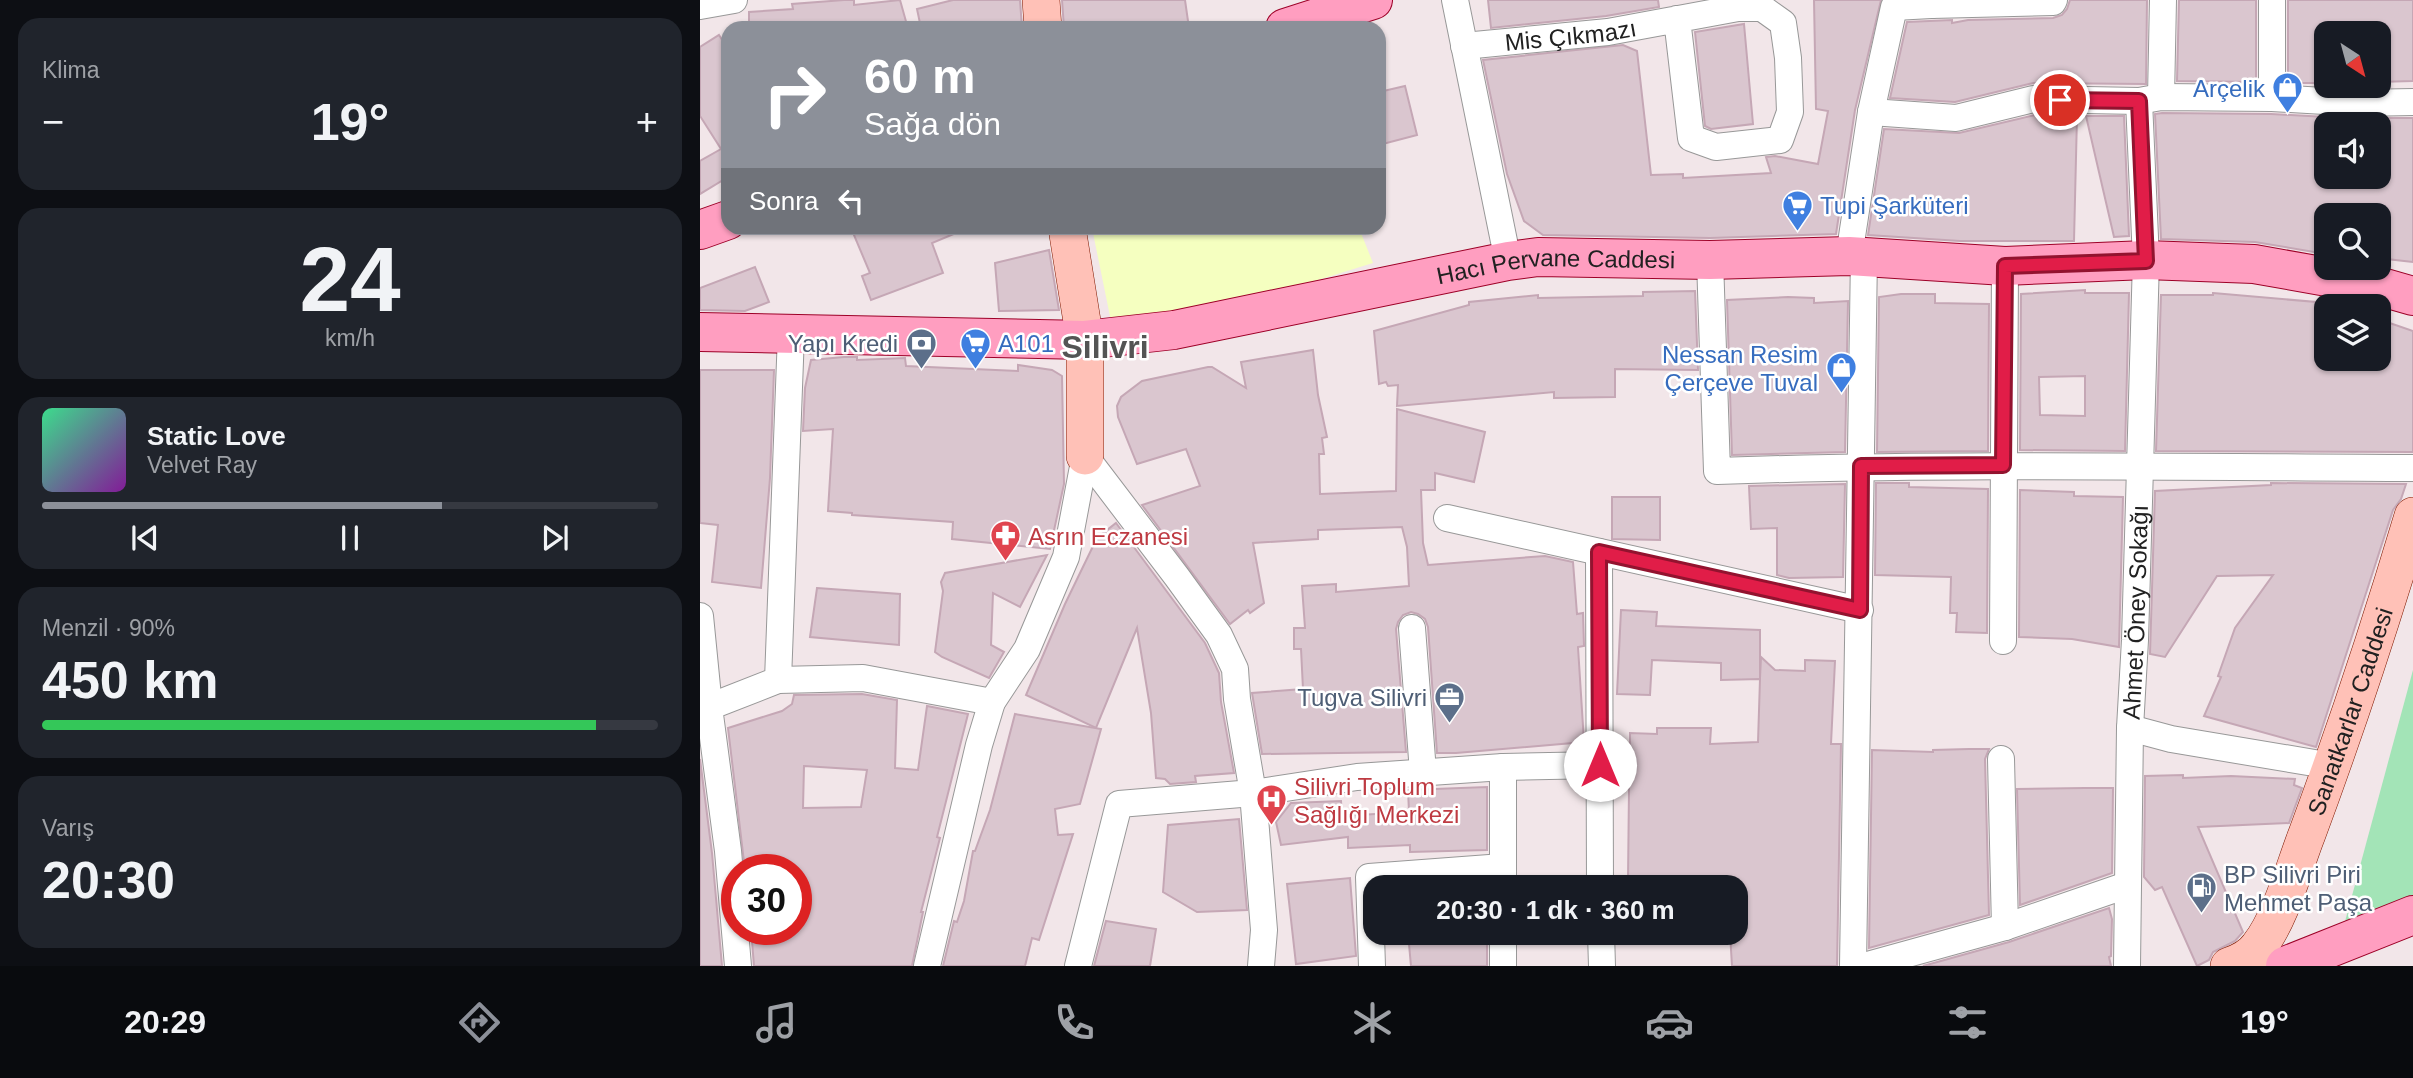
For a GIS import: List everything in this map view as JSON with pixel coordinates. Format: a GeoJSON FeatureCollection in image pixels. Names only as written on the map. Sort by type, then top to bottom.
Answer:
{"type":"FeatureCollection","features":[{"type":"Feature","properties":{"kind":"main road"},"geometry":{"type":"LineString","coordinates":[[1041,0],[1042,21]]}},
{"type":"Feature","properties":{"kind":"main road"},"geometry":{"type":"LineString","coordinates":[[1307,21],[1373,0]]}},
{"type":"Feature","properties":{"kind":"main road"},"geometry":{"type":"LineString","coordinates":[[700,230],[721,222]]}},
{"type":"Feature","properties":{"kind":"main road"},"geometry":{"type":"LineString","coordinates":[[1068,235],[1085,340],[1085,456]]}},
{"type":"Feature","properties":{"kind":"main road","name":"Hacı Pervane Caddesi"},"geometry":{"type":"LineString","coordinates":[[700,332],[1085,340],[1174,330],[1538,257],[1710,260],[1857,256],[2005,266],[2146,261],[2255,264],[2378,286],[2413,296]]}},
{"type":"Feature","properties":{"kind":"main road","name":"Sanatkarlar Caddesi"},"geometry":{"type":"LineString","coordinates":[[2229,966],[2251,955],[2260,945],[2281,905],[2332,766],[2413,516]]}},
{"type":"Feature","properties":{"kind":"main road"},"geometry":{"type":"LineString","coordinates":[[2281,905],[2287,952],[2305,958],[2413,915]]}},
{"type":"Feature","properties":{"kind":"street"},"geometry":{"type":"LineString","coordinates":[[700,6],[734,0]]}},
{"type":"Feature","properties":{"kind":"street"},"geometry":{"type":"LineString","coordinates":[[1455,0],[1508,261]]}},
{"type":"Feature","properties":{"kind":"street"},"geometry":{"type":"LineString","coordinates":[[1853,966],[1861,466],[1857,256],[1871,112],[1894,7],[1931,3],[2054,0]]}},
{"type":"Feature","properties":{"kind":"street","name":"Ahmet Öney Sokağı"},"geometry":{"type":"LineString","coordinates":[[2127,966],[2130,728],[2150,99],[2163,0]]}},
{"type":"Feature","properties":{"kind":"street"},"geometry":{"type":"LineString","coordinates":[[2272,0],[2272,98]]}},
{"type":"Feature","properties":{"kind":"street","name":"Mis Çıkmazı"},"geometry":{"type":"LineString","coordinates":[[1464,46],[1608,32],[1677,19],[1738,8],[1762,8],[1783,23],[1788,58],[1790,112],[1780,140],[1716,147],[1691,138],[1677,19]]}},
{"type":"Feature","properties":{"kind":"street"},"geometry":{"type":"LineString","coordinates":[[1871,112],[1956,118],[2033,99],[2272,98],[2359,103],[2413,102]]}},
{"type":"Feature","properties":{"kind":"street"},"geometry":{"type":"LineString","coordinates":[[1710,260],[1717,471],[2003,465],[2413,468]]}},
{"type":"Feature","properties":{"kind":"street"},"geometry":{"type":"LineString","coordinates":[[2003,641],[2005,266]]}},
{"type":"Feature","properties":{"kind":"street"},"geometry":{"type":"LineString","coordinates":[[778,680],[791,334]]}},
{"type":"Feature","properties":{"kind":"street"},"geometry":{"type":"LineString","coordinates":[[927,966],[979,745],[992,702],[1027,649],[1066,557],[1085,456]]}},
{"type":"Feature","properties":{"kind":"street"},"geometry":{"type":"LineString","coordinates":[[1085,456],[1219,635],[1235,669],[1237,699],[1253,793],[1264,930],[1261,966]]}},
{"type":"Feature","properties":{"kind":"street"},"geometry":{"type":"LineString","coordinates":[[1447,517],[1860,610]]}},
{"type":"Feature","properties":{"kind":"street"},"geometry":{"type":"LineString","coordinates":[[1599,552],[1600,875]]}},
{"type":"Feature","properties":{"kind":"street"},"geometry":{"type":"LineString","coordinates":[[700,616],[728,851],[738,966]]}},
{"type":"Feature","properties":{"kind":"street"},"geometry":{"type":"LineString","coordinates":[[1412,628],[1423,772]]}},
{"type":"Feature","properties":{"kind":"street"},"geometry":{"type":"LineString","coordinates":[[709,707],[778,680],[863,678],[992,702]]}},
{"type":"Feature","properties":{"kind":"street"},"geometry":{"type":"LineString","coordinates":[[2130,728],[2171,739],[2332,766]]}},
{"type":"Feature","properties":{"kind":"street"},"geometry":{"type":"LineString","coordinates":[[2001,759],[2005,927]]}},
{"type":"Feature","properties":{"kind":"street"},"geometry":{"type":"LineString","coordinates":[[1078,966],[1119,804],[1253,793],[1357,776],[1503,767],[1600,765]]}},
{"type":"Feature","properties":{"kind":"street"},"geometry":{"type":"LineString","coordinates":[[1503,767],[1503,875]]}},
{"type":"Feature","properties":{"kind":"street"},"geometry":{"type":"LineString","coordinates":[[1864,966],[2005,927],[2127,885]]}},
{"type":"Feature","properties":{"kind":"street"},"geometry":{"type":"LineString","coordinates":[[1371,945],[1372,966]]}},
{"type":"Feature","properties":{"kind":"street"},"geometry":{"type":"LineString","coordinates":[[1503,945],[1503,966]]}},
{"type":"Feature","properties":{"kind":"street"},"geometry":{"type":"LineString","coordinates":[[1601,945],[1602,966]]}},
{"type":"Feature","properties":{"kind":"shaded area"},"geometry":{"type":"Polygon","coordinates":[[[1093,235],[1362,235],[1373,263],[1201,316],[1112,326],[1093,235]]]}},
{"type":"Feature","properties":{"kind":"shaded area"},"geometry":{"type":"Polygon","coordinates":[[[2413,670],[2413,900],[2343,929],[2413,670]]]}},
{"type":"Feature","properties":{"kind":"building"},"geometry":{"type":"Polygon","coordinates":[[[854,0],[854,5],[900,0],[906,21],[749,21],[749,12],[793,9],[792,4],[854,0]]]}},
{"type":"Feature","properties":{"kind":"building"},"geometry":{"type":"Polygon","coordinates":[[[953,0],[1020,0],[1022,21],[920,21],[917,9],[953,0]]]}},
{"type":"Feature","properties":{"kind":"building"},"geometry":{"type":"Polygon","coordinates":[[[1062,0],[1185,0],[1188,21],[1064,21],[1062,0]]]}},
{"type":"Feature","properties":{"kind":"building"},"geometry":{"type":"Polygon","coordinates":[[[1488,0],[1658,0],[1659,7],[1606,16],[1491,28],[1488,0]]]}},
{"type":"Feature","properties":{"kind":"building"},"geometry":{"type":"Polygon","coordinates":[[[1814,0],[1881,0],[1855,110],[1836,234],[1710,238],[1543,235],[1524,221],[1507,174],[1483,60],[1623,45],[1637,51],[1651,175],[1683,174],[1683,178],[1771,173],[1766,157],[1775,156],[1818,164],[1828,111],[1816,109],[1814,0]]]}},
{"type":"Feature","properties":{"kind":"building"},"geometry":{"type":"Polygon","coordinates":[[[2070,0],[2147,0],[2146,84],[2033,83],[1955,102],[1890,98],[1907,22],[1952,20],[1952,23],[1968,20],[2053,18],[2062,15],[2070,0]]]}},
{"type":"Feature","properties":{"kind":"building"},"geometry":{"type":"Polygon","coordinates":[[[2179,0],[2256,0],[2256,82],[2177,81],[2179,0]]]}},
{"type":"Feature","properties":{"kind":"building"},"geometry":{"type":"Polygon","coordinates":[[[2288,0],[2413,0],[2413,81],[2391,82],[2391,21],[2314,21],[2314,83],[2288,83],[2288,0]]]}},
{"type":"Feature","properties":{"kind":"building"},"geometry":{"type":"Polygon","coordinates":[[[1744,24],[1753,124],[1711,129],[1705,126],[1695,32],[1744,24]]]}},
{"type":"Feature","properties":{"kind":"building"},"geometry":{"type":"Polygon","coordinates":[[[719,35],[721,38],[721,149],[700,116],[700,47],[719,35]]]}},
{"type":"Feature","properties":{"kind":"building"},"geometry":{"type":"Polygon","coordinates":[[[1405,86],[1417,135],[1386,143],[1386,90],[1405,86]]]}},
{"type":"Feature","properties":{"kind":"building"},"geometry":{"type":"Polygon","coordinates":[[[2155,114],[2314,116],[2314,189],[2391,189],[2391,118],[2413,118],[2413,262],[2391,259],[2391,203],[2314,203],[2314,252],[2255,242],[2161,239],[2155,114]]]}},
{"type":"Feature","properties":{"kind":"building"},"geometry":{"type":"Polygon","coordinates":[[[2035,115],[2077,116],[2074,241],[1960,241],[1868,235],[1884,129],[1959,133],[2035,115]]]}},
{"type":"Feature","properties":{"kind":"building"},"geometry":{"type":"Polygon","coordinates":[[[2086,116],[2124,116],[2129,236],[2114,237],[2086,116]]]}},
{"type":"Feature","properties":{"kind":"building"},"geometry":{"type":"Polygon","coordinates":[[[721,149],[721,181],[700,194],[700,161],[721,149]]]}},
{"type":"Feature","properties":{"kind":"building"},"geometry":{"type":"Polygon","coordinates":[[[854,235],[951,235],[932,243],[943,273],[871,300],[862,276],[870,273],[854,235]]]}},
{"type":"Feature","properties":{"kind":"building"},"geometry":{"type":"Polygon","coordinates":[[[1049,250],[1059,310],[999,311],[995,263],[1049,250]]]}},
{"type":"Feature","properties":{"kind":"building"},"geometry":{"type":"Polygon","coordinates":[[[755,267],[769,302],[745,311],[700,310],[700,288],[755,267]]]}},
{"type":"Feature","properties":{"kind":"building"},"geometry":{"type":"Polygon","coordinates":[[[2085,290],[2085,293],[2129,293],[2125,451],[2020,450],[2021,294],[2085,290]],[[2085,376],[2039,377],[2040,415],[2085,416],[2085,376]]]}},
{"type":"Feature","properties":{"kind":"building"},"geometry":{"type":"Polygon","coordinates":[[[1695,291],[1698,370],[1615,369],[1615,397],[1554,398],[1554,392],[1397,406],[1398,385],[1388,386],[1386,382],[1379,384],[1374,331],[1469,305],[1469,302],[1538,295],[1538,298],[1643,296],[1643,292],[1695,291]]]}},
{"type":"Feature","properties":{"kind":"building"},"geometry":{"type":"Polygon","coordinates":[[[1935,294],[1935,303],[1989,304],[1988,451],[1877,452],[1879,297],[1935,294]]]}},
{"type":"Feature","properties":{"kind":"building"},"geometry":{"type":"Polygon","coordinates":[[[2161,295],[2213,295],[2314,302],[2314,371],[2391,371],[2391,323],[2413,331],[2413,452],[2156,451],[2161,295]]]}},
{"type":"Feature","properties":{"kind":"building"},"geometry":{"type":"Polygon","coordinates":[[[1814,298],[1814,303],[1848,301],[1845,452],[1732,455],[1727,300],[1814,298]]]}},
{"type":"Feature","properties":{"kind":"building"},"geometry":{"type":"Polygon","coordinates":[[[1313,350],[1318,395],[1327,437],[1322,438],[1324,454],[1319,454],[1320,494],[1396,491],[1397,409],[1485,432],[1474,482],[1435,473],[1435,490],[1421,490],[1423,543],[1428,565],[1545,556],[1573,562],[1577,614],[1583,613],[1584,646],[1578,647],[1584,742],[1437,753],[1428,627],[1425,619],[1411,612],[1403,615],[1396,629],[1406,752],[1262,754],[1252,693],[1303,689],[1301,649],[1294,649],[1294,628],[1305,628],[1302,586],[1336,584],[1336,592],[1409,586],[1407,547],[1402,527],[1318,530],[1318,539],[1253,543],[1264,603],[1250,613],[1248,610],[1230,624],[1142,505],[1200,486],[1186,449],[1137,464],[1118,417],[1117,406],[1121,397],[1142,381],[1208,367],[1246,388],[1241,362],[1313,350]]]}},
{"type":"Feature","properties":{"kind":"building"},"geometry":{"type":"Polygon","coordinates":[[[857,357],[857,360],[905,358],[906,366],[1018,371],[1018,365],[1052,370],[1062,376],[1064,484],[1050,549],[952,539],[953,522],[828,511],[833,429],[803,431],[805,388],[811,360],[857,357]]]}},
{"type":"Feature","properties":{"kind":"building"},"geometry":{"type":"Polygon","coordinates":[[[700,370],[774,370],[770,478],[761,588],[712,582],[718,525],[700,523],[700,370]]]}},
{"type":"Feature","properties":{"kind":"building"},"geometry":{"type":"Polygon","coordinates":[[[1876,483],[1909,483],[1909,487],[1988,489],[1987,633],[1956,632],[1957,613],[1950,613],[1951,577],[1875,575],[1876,483]]]}},
{"type":"Feature","properties":{"kind":"building"},"geometry":{"type":"Polygon","coordinates":[[[2271,483],[2406,484],[2401,499],[2393,510],[2316,747],[2204,716],[2221,677],[2218,676],[2235,628],[2273,575],[2217,576],[2165,657],[2150,654],[2155,491],[2271,483]]]}},
{"type":"Feature","properties":{"kind":"building"},"geometry":{"type":"Polygon","coordinates":[[[1845,484],[1843,577],[1789,578],[1777,575],[1777,528],[1751,529],[1749,486],[1845,484]]]}},
{"type":"Feature","properties":{"kind":"building"},"geometry":{"type":"Polygon","coordinates":[[[2020,490],[2074,492],[2074,496],[2123,497],[2119,647],[2072,639],[2019,637],[2020,490]]]}},
{"type":"Feature","properties":{"kind":"building"},"geometry":{"type":"Polygon","coordinates":[[[1612,497],[1660,497],[1660,540],[1612,539],[1612,497]]]}},
{"type":"Feature","properties":{"kind":"building"},"geometry":{"type":"Polygon","coordinates":[[[1116,523],[1205,643],[1219,673],[1221,702],[1234,773],[1195,776],[1196,782],[1170,784],[1165,779],[1156,778],[1151,713],[1137,628],[1096,728],[1026,695],[1097,538],[1116,523]]]}},
{"type":"Feature","properties":{"kind":"building"},"geometry":{"type":"Polygon","coordinates":[[[1047,555],[1020,607],[993,593],[991,645],[1004,652],[989,678],[935,652],[943,591],[941,582],[945,573],[1047,555]]]}},
{"type":"Feature","properties":{"kind":"building"},"geometry":{"type":"Polygon","coordinates":[[[817,588],[900,594],[899,645],[810,637],[817,588]]]}},
{"type":"Feature","properties":{"kind":"building"},"geometry":{"type":"Polygon","coordinates":[[[1621,610],[1657,612],[1656,626],[1760,630],[1760,678],[1761,657],[1775,670],[1805,671],[1805,660],[1835,661],[1831,744],[1841,744],[1837,966],[1732,966],[1731,945],[1748,945],[1748,875],[1628,875],[1629,789],[1625,788],[1626,762],[1630,763],[1630,733],[1657,734],[1657,728],[1711,728],[1710,744],[1758,742],[1760,679],[1721,680],[1721,663],[1652,660],[1650,695],[1617,694],[1621,610]]]}},
{"type":"Feature","properties":{"kind":"building"},"geometry":{"type":"Polygon","coordinates":[[[862,694],[897,700],[895,768],[918,770],[927,706],[968,714],[937,837],[940,838],[921,912],[912,966],[754,966],[752,945],[812,945],[812,854],[743,854],[728,728],[782,711],[792,704],[794,695],[862,694]],[[804,766],[803,808],[861,807],[867,770],[804,766]]]}},
{"type":"Feature","properties":{"kind":"building"},"geometry":{"type":"Polygon","coordinates":[[[1015,714],[1101,729],[1080,804],[1055,809],[1058,835],[1073,834],[1039,940],[1032,938],[1025,966],[943,966],[954,921],[957,922],[964,901],[973,851],[990,810],[1015,714]]]}},
{"type":"Feature","properties":{"kind":"building"},"geometry":{"type":"Polygon","coordinates":[[[1989,749],[1985,759],[1989,915],[1869,948],[1872,750],[1933,752],[1989,749]]]}},
{"type":"Feature","properties":{"kind":"building"},"geometry":{"type":"Polygon","coordinates":[[[700,759],[712,853],[722,966],[700,966],[700,759]]]}},
{"type":"Feature","properties":{"kind":"building"},"geometry":{"type":"Polygon","coordinates":[[[2183,775],[2183,778],[2231,776],[2295,779],[2294,785],[2302,788],[2289,823],[2198,827],[2243,932],[2235,941],[2213,952],[2209,960],[2197,966],[2162,887],[2155,890],[2144,877],[2145,776],[2183,775]]]}},
{"type":"Feature","properties":{"kind":"building"},"geometry":{"type":"Polygon","coordinates":[[[1487,787],[1487,850],[1410,852],[1410,845],[1348,848],[1348,837],[1281,845],[1276,822],[1291,803],[1341,801],[1342,816],[1409,812],[1408,790],[1487,787]]]}},
{"type":"Feature","properties":{"kind":"building"},"geometry":{"type":"Polygon","coordinates":[[[2113,788],[2112,873],[2020,905],[2017,789],[2113,788]]]}},
{"type":"Feature","properties":{"kind":"building"},"geometry":{"type":"Polygon","coordinates":[[[1239,819],[1247,910],[1197,912],[1163,892],[1168,825],[1239,819]]]}},
{"type":"Feature","properties":{"kind":"building"},"geometry":{"type":"Polygon","coordinates":[[[1350,878],[1356,956],[1296,964],[1287,884],[1350,878]]]}},
{"type":"Feature","properties":{"kind":"building"},"geometry":{"type":"Polygon","coordinates":[[[2109,908],[2112,919],[2109,957],[2111,966],[1923,966],[2009,942],[2109,908]]]}},
{"type":"Feature","properties":{"kind":"building"},"geometry":{"type":"Polygon","coordinates":[[[1106,921],[1156,929],[1150,966],[1094,966],[1106,921]]]}},
{"type":"Feature","properties":{"kind":"building"},"geometry":{"type":"Polygon","coordinates":[[[1409,945],[1487,945],[1487,966],[1411,966],[1409,945]]]}},
{"type":"Feature","properties":{"kind":"place","name":"Arçelik"},"geometry":{"type":"Point","coordinates":[2288,115]}},
{"type":"Feature","properties":{"kind":"place","name":"Tupi Şarküteri"},"geometry":{"type":"Point","coordinates":[1797,232]}},
{"type":"Feature","properties":{"kind":"place","name":"Yapı Kredi"},"geometry":{"type":"Point","coordinates":[921,370]}},
{"type":"Feature","properties":{"kind":"place","name":"A101"},"geometry":{"type":"Point","coordinates":[975,370]}},
{"type":"Feature","properties":{"kind":"place","name":"Nessan Resim Çerçeve Tuval"},"geometry":{"type":"Point","coordinates":[1841,395]}},
{"type":"Feature","properties":{"kind":"place","name":"Asrın Eczanesi"},"geometry":{"type":"Point","coordinates":[1005,563]}},
{"type":"Feature","properties":{"kind":"place","name":"Tugva Silivri"},"geometry":{"type":"Point","coordinates":[1450,724]}},
{"type":"Feature","properties":{"kind":"place","name":"Silivri Toplum Sağlığı Merkezi"},"geometry":{"type":"Point","coordinates":[1271,827]}},
{"type":"Feature","properties":{"kind":"place","name":"BP Silivri Piri Mehmet Paşa"},"geometry":{"type":"Point","coordinates":[2201,915]}},
{"type":"Feature","properties":{"kind":"district","name":"Silivri"},"geometry":{"type":"Point","coordinates":[1105,347]}},
{"type":"Feature","properties":{"kind":"route"},"geometry":{"type":"LineString","coordinates":[[1600,765],[1599,552],[1860,610],[1861,466],[2003,465],[2005,266],[2146,261],[2139,101],[2060,100]]}}]}
